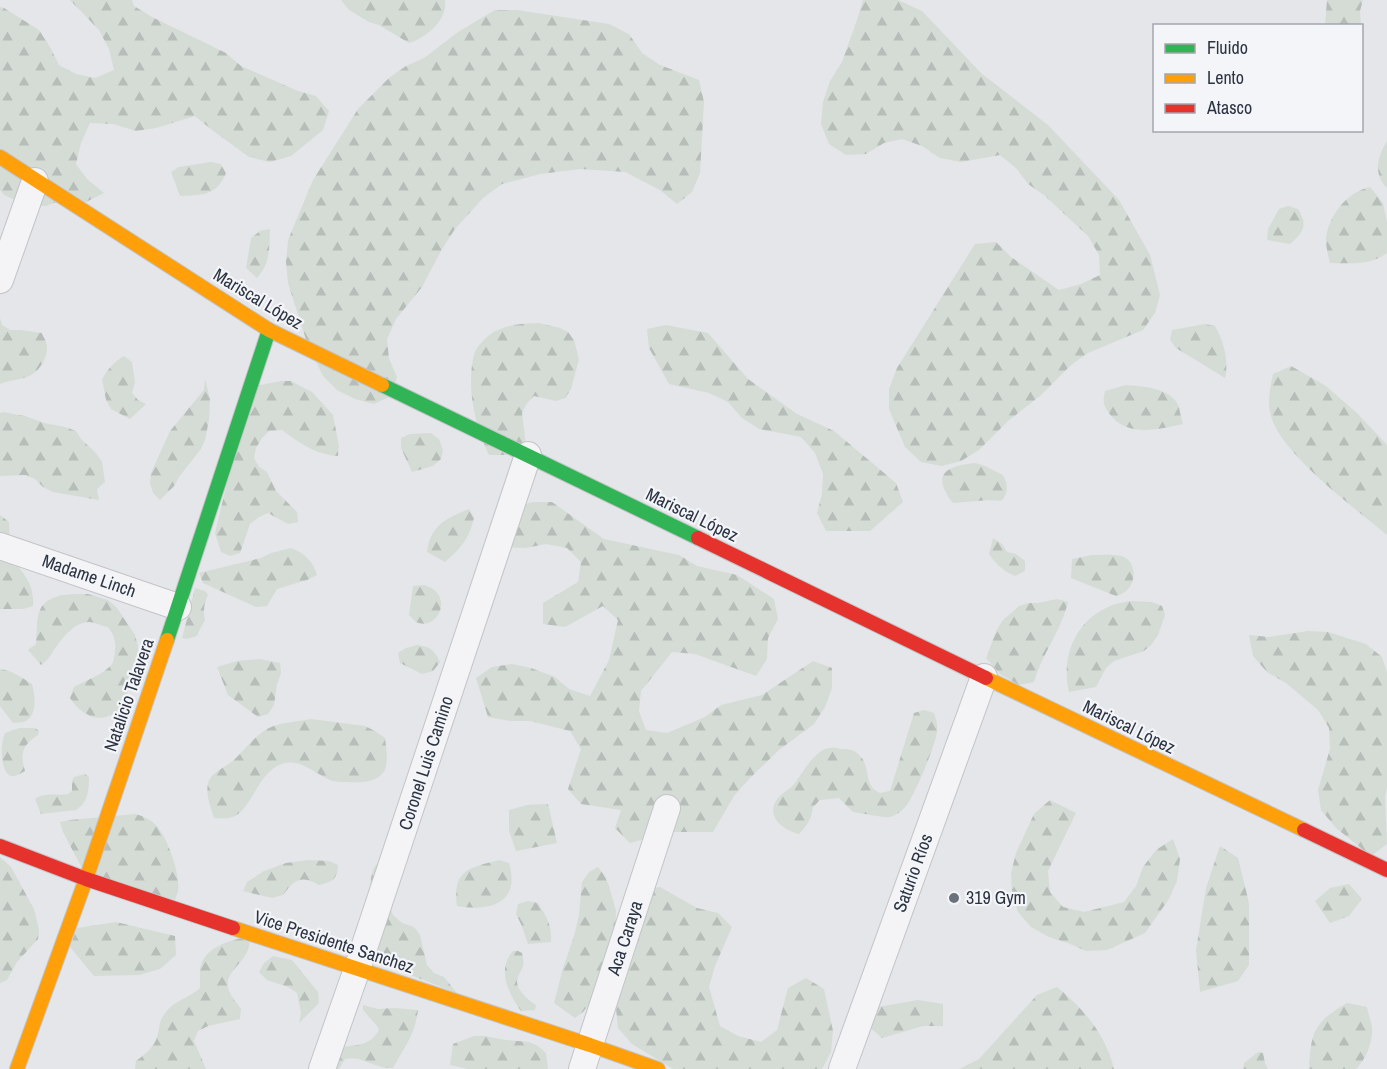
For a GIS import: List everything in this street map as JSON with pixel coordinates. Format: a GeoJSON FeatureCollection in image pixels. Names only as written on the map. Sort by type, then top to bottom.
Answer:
{"type":"FeatureCollection","features":[{"type":"Feature","properties":{"kind":"street","name":"Mariscal López"},"geometry":{"type":"LineString","coordinates":[[0,158],[269,330],[1387,870]]}},
{"type":"Feature","properties":{"kind":"street"},"geometry":{"type":"LineString","coordinates":[[0,280],[35,181]]}},
{"type":"Feature","properties":{"kind":"street","name":"Natalicio Talavera"},"geometry":{"type":"LineString","coordinates":[[17,1069],[86,879],[269,330]]}},
{"type":"Feature","properties":{"kind":"street","name":"Coronel Luis Camino"},"geometry":{"type":"LineString","coordinates":[[321,1069],[357,969],[528,455]]}},
{"type":"Feature","properties":{"kind":"street","name":"Madame Linch"},"geometry":{"type":"LineString","coordinates":[[0,546],[178,607]]}},
{"type":"Feature","properties":{"kind":"street","name":"Saturio Ríos"},"geometry":{"type":"LineString","coordinates":[[842,1069],[984,677]]}},
{"type":"Feature","properties":{"kind":"street","name":"Aca Caraya"},"geometry":{"type":"LineString","coordinates":[[582,1069],[667,808]]}},
{"type":"Feature","properties":{"kind":"street","name":"Vice Presidente Sanchez"},"geometry":{"type":"LineString","coordinates":[[0,846],[86,879],[658,1069]]}},
{"type":"Feature","properties":{"kind":"green space"},"geometry":{"type":"Polygon","coordinates":[[[70,0],[132,0],[134,6],[152,17],[226,53],[241,66],[298,91],[316,96],[329,111],[323,130],[291,156],[270,162],[249,157],[195,116],[156,128],[136,131],[113,124],[90,123],[81,143],[76,164],[87,179],[104,193],[86,202],[64,199],[46,206],[24,204],[4,195],[0,190],[0,7],[39,30],[59,65],[76,74],[95,78],[114,70],[109,49],[99,30],[70,0]]]}},
{"type":"Feature","properties":{"kind":"green space"},"geometry":{"type":"Polygon","coordinates":[[[341,0],[445,0],[445,7],[439,21],[429,32],[409,43],[349,10],[341,0]]]}},
{"type":"Feature","properties":{"kind":"green space"},"geometry":{"type":"Polygon","coordinates":[[[863,0],[898,0],[922,11],[981,73],[1048,125],[1119,200],[1150,255],[1160,295],[1155,313],[1143,330],[1088,353],[1071,365],[1040,396],[1008,421],[979,450],[961,461],[942,466],[921,462],[905,447],[889,409],[889,389],[897,368],[975,244],[996,242],[1011,257],[1059,290],[1081,284],[1100,275],[1099,255],[1088,236],[1044,195],[1028,184],[1016,168],[1000,155],[961,162],[940,158],[922,146],[902,139],[884,143],[866,154],[846,155],[829,144],[821,124],[823,102],[830,81],[842,62],[863,0]]]}},
{"type":"Feature","properties":{"kind":"green space"},"geometry":{"type":"Polygon","coordinates":[[[1327,0],[1363,0],[1360,11],[1361,24],[1325,24],[1327,0]]]}},
{"type":"Feature","properties":{"kind":"green space"},"geometry":{"type":"Polygon","coordinates":[[[495,10],[517,10],[609,24],[629,34],[642,53],[660,65],[699,80],[704,102],[700,173],[692,192],[677,204],[660,190],[625,172],[581,169],[540,174],[502,184],[483,198],[455,229],[422,287],[396,319],[387,339],[389,359],[397,377],[391,396],[374,404],[355,399],[337,390],[323,376],[307,343],[288,283],[286,262],[288,240],[313,180],[358,109],[389,78],[406,66],[424,58],[458,32],[495,10]]]}},
{"type":"Feature","properties":{"kind":"green space"},"geometry":{"type":"Polygon","coordinates":[[[1387,141],[1387,188],[1380,177],[1378,165],[1387,141]]]}},
{"type":"Feature","properties":{"kind":"green space"},"geometry":{"type":"Polygon","coordinates":[[[211,162],[221,164],[226,173],[218,186],[208,193],[180,196],[171,172],[179,167],[211,162]]]}},
{"type":"Feature","properties":{"kind":"green space"},"geometry":{"type":"Polygon","coordinates":[[[1370,187],[1383,203],[1387,222],[1387,253],[1367,262],[1330,263],[1326,239],[1330,222],[1346,200],[1370,187]]]}},
{"type":"Feature","properties":{"kind":"green space"},"geometry":{"type":"Polygon","coordinates":[[[1288,206],[1298,209],[1303,220],[1303,228],[1299,236],[1290,244],[1267,240],[1268,229],[1279,209],[1288,206]]]}},
{"type":"Feature","properties":{"kind":"green space"},"geometry":{"type":"Polygon","coordinates":[[[270,229],[267,261],[257,278],[246,268],[251,238],[260,231],[270,229]]]}},
{"type":"Feature","properties":{"kind":"green space"},"geometry":{"type":"Polygon","coordinates":[[[0,318],[2,325],[10,330],[42,333],[47,352],[43,362],[32,375],[0,384],[0,318]]]}},
{"type":"Feature","properties":{"kind":"green space"},"geometry":{"type":"Polygon","coordinates":[[[539,323],[560,328],[568,332],[574,340],[579,359],[571,389],[565,398],[556,401],[534,396],[527,403],[522,413],[527,455],[489,455],[480,433],[472,400],[471,377],[474,354],[482,342],[495,331],[513,325],[539,323]]]}},
{"type":"Feature","properties":{"kind":"green space"},"geometry":{"type":"Polygon","coordinates":[[[1205,324],[1215,326],[1221,338],[1226,358],[1225,378],[1176,348],[1170,340],[1172,330],[1205,324]]]}},
{"type":"Feature","properties":{"kind":"green space"},"geometry":{"type":"Polygon","coordinates":[[[666,325],[708,333],[748,379],[797,414],[834,431],[896,483],[903,502],[870,531],[826,531],[817,513],[822,494],[823,474],[815,453],[801,437],[759,429],[742,418],[728,402],[709,393],[669,384],[649,348],[647,329],[666,325]]]}},
{"type":"Feature","properties":{"kind":"green space"},"geometry":{"type":"Polygon","coordinates":[[[124,356],[132,362],[135,382],[132,393],[146,404],[130,419],[111,409],[106,400],[102,379],[124,356]]]}},
{"type":"Feature","properties":{"kind":"green space"},"geometry":{"type":"Polygon","coordinates":[[[1291,366],[1326,386],[1358,414],[1387,445],[1387,535],[1321,480],[1289,447],[1278,431],[1269,406],[1273,374],[1291,366]]]}},
{"type":"Feature","properties":{"kind":"green space"},"geometry":{"type":"Polygon","coordinates":[[[205,379],[210,399],[205,440],[174,486],[160,500],[153,493],[150,483],[151,473],[170,431],[204,390],[205,379]]]}},
{"type":"Feature","properties":{"kind":"green space"},"geometry":{"type":"Polygon","coordinates":[[[291,381],[312,392],[333,415],[339,446],[338,456],[315,451],[282,430],[269,431],[256,448],[254,458],[259,467],[267,472],[276,491],[297,512],[298,522],[288,524],[268,513],[259,517],[250,524],[240,553],[230,556],[221,552],[215,533],[250,387],[291,381]]]}},
{"type":"Feature","properties":{"kind":"green space"},"geometry":{"type":"Polygon","coordinates":[[[1126,385],[1155,389],[1169,395],[1178,405],[1183,424],[1145,430],[1119,423],[1105,408],[1104,395],[1105,391],[1126,385]]]}},
{"type":"Feature","properties":{"kind":"green space"},"geometry":{"type":"Polygon","coordinates":[[[0,413],[76,431],[102,462],[105,482],[97,489],[99,500],[53,492],[25,475],[0,476],[0,413]]]}},
{"type":"Feature","properties":{"kind":"green space"},"geometry":{"type":"Polygon","coordinates":[[[431,433],[439,439],[443,450],[441,459],[433,466],[412,472],[401,448],[401,438],[410,434],[431,433]]]}},
{"type":"Feature","properties":{"kind":"green space"},"geometry":{"type":"Polygon","coordinates":[[[975,463],[1003,475],[1007,489],[1001,501],[953,503],[946,493],[942,479],[945,474],[956,467],[975,463]]]}},
{"type":"Feature","properties":{"kind":"green space"},"geometry":{"type":"Polygon","coordinates":[[[533,502],[552,502],[604,539],[679,555],[697,566],[737,575],[774,599],[778,619],[768,638],[767,659],[756,676],[695,654],[672,652],[641,691],[639,711],[646,730],[667,733],[705,717],[721,705],[762,695],[813,661],[832,668],[832,688],[825,707],[814,724],[779,750],[749,779],[734,796],[713,832],[670,832],[630,843],[615,828],[621,810],[581,804],[568,789],[581,749],[570,731],[530,721],[510,721],[488,717],[476,678],[492,667],[512,664],[531,668],[555,677],[569,689],[590,696],[609,660],[618,620],[603,606],[565,627],[543,624],[543,603],[578,582],[581,562],[567,548],[546,544],[526,548],[505,547],[513,507],[533,502]]]}},
{"type":"Feature","properties":{"kind":"green space"},"geometry":{"type":"Polygon","coordinates":[[[469,509],[474,518],[472,525],[464,543],[456,552],[445,562],[427,552],[436,529],[447,519],[469,509]]]}},
{"type":"Feature","properties":{"kind":"green space"},"geometry":{"type":"Polygon","coordinates":[[[0,515],[9,522],[10,542],[4,550],[29,582],[33,606],[23,609],[0,609],[0,515]]]}},
{"type":"Feature","properties":{"kind":"green space"},"geometry":{"type":"Polygon","coordinates":[[[993,538],[1002,544],[1007,552],[1016,554],[1025,561],[1025,571],[1015,576],[998,564],[989,554],[993,538]]]}},
{"type":"Feature","properties":{"kind":"green space"},"geometry":{"type":"Polygon","coordinates":[[[291,548],[307,558],[317,575],[277,589],[267,606],[256,607],[203,583],[199,573],[261,558],[291,548]]]}},
{"type":"Feature","properties":{"kind":"green space"},"geometry":{"type":"Polygon","coordinates":[[[1092,555],[1121,556],[1130,562],[1134,572],[1132,584],[1124,593],[1116,596],[1071,578],[1072,559],[1092,555]]]}},
{"type":"Feature","properties":{"kind":"green space"},"geometry":{"type":"Polygon","coordinates":[[[424,585],[433,589],[438,595],[441,608],[435,619],[423,624],[416,622],[409,615],[413,586],[424,585]]]}},
{"type":"Feature","properties":{"kind":"green space"},"geometry":{"type":"Polygon","coordinates":[[[195,588],[205,591],[208,595],[204,607],[205,620],[197,636],[182,638],[195,588]]]}},
{"type":"Feature","properties":{"kind":"green space"},"geometry":{"type":"Polygon","coordinates":[[[88,594],[108,600],[117,608],[135,635],[138,646],[137,668],[121,709],[102,718],[92,717],[83,712],[70,698],[74,687],[100,674],[113,663],[115,641],[108,627],[90,622],[80,624],[66,634],[41,665],[28,650],[36,644],[38,617],[43,604],[54,597],[88,594]]]}},
{"type":"Feature","properties":{"kind":"green space"},"geometry":{"type":"Polygon","coordinates":[[[1057,599],[1068,602],[1065,613],[1034,682],[1019,685],[1000,674],[986,658],[997,629],[1003,620],[1019,606],[1057,599]]]}},
{"type":"Feature","properties":{"kind":"green space"},"geometry":{"type":"Polygon","coordinates":[[[1129,601],[1152,602],[1162,606],[1165,615],[1158,635],[1144,651],[1114,661],[1106,668],[1096,687],[1069,692],[1067,667],[1072,643],[1078,632],[1095,615],[1111,606],[1129,601]]]}},
{"type":"Feature","properties":{"kind":"green space"},"geometry":{"type":"Polygon","coordinates":[[[1308,631],[1328,632],[1366,644],[1382,657],[1387,672],[1387,787],[1385,797],[1387,844],[1371,856],[1336,828],[1321,810],[1318,790],[1330,749],[1329,728],[1318,710],[1286,683],[1267,672],[1253,656],[1249,635],[1269,637],[1308,631]]]}},
{"type":"Feature","properties":{"kind":"green space"},"geometry":{"type":"Polygon","coordinates":[[[417,645],[428,648],[436,654],[440,662],[433,671],[422,674],[400,663],[398,653],[417,645]]]}},
{"type":"Feature","properties":{"kind":"green space"},"geometry":{"type":"Polygon","coordinates":[[[260,659],[280,663],[281,673],[274,705],[268,714],[258,717],[228,695],[217,667],[237,661],[260,659]]]}},
{"type":"Feature","properties":{"kind":"green space"},"geometry":{"type":"Polygon","coordinates":[[[0,669],[13,673],[32,684],[33,711],[24,722],[13,723],[0,706],[0,669]]]}},
{"type":"Feature","properties":{"kind":"green space"},"geometry":{"type":"Polygon","coordinates":[[[924,710],[934,713],[937,732],[914,792],[901,811],[887,817],[853,812],[839,798],[820,800],[813,807],[811,817],[799,834],[787,829],[777,821],[773,811],[778,798],[793,785],[815,756],[825,749],[854,751],[863,759],[873,788],[880,793],[890,791],[914,713],[924,710]]]}},
{"type":"Feature","properties":{"kind":"green space"},"geometry":{"type":"Polygon","coordinates":[[[311,719],[365,726],[385,738],[387,759],[384,772],[370,781],[338,782],[327,779],[296,763],[282,764],[267,774],[240,813],[231,818],[214,818],[207,792],[211,777],[234,760],[269,728],[311,719]]]}},
{"type":"Feature","properties":{"kind":"green space"},"geometry":{"type":"Polygon","coordinates":[[[19,728],[35,728],[39,731],[24,750],[25,771],[11,776],[7,773],[3,763],[2,743],[5,733],[19,728]]]}},
{"type":"Feature","properties":{"kind":"green space"},"geometry":{"type":"Polygon","coordinates":[[[85,774],[89,777],[88,791],[80,807],[76,810],[41,814],[35,799],[47,795],[68,794],[72,791],[74,777],[85,774]]]}},
{"type":"Feature","properties":{"kind":"green space"},"geometry":{"type":"Polygon","coordinates":[[[1050,800],[1076,813],[1048,871],[1050,892],[1063,907],[1084,912],[1124,902],[1136,886],[1143,867],[1156,850],[1173,839],[1180,859],[1177,881],[1169,899],[1145,933],[1107,950],[1086,951],[1049,937],[1031,927],[1018,912],[1012,893],[1011,873],[1016,853],[1034,814],[1050,800]]]}},
{"type":"Feature","properties":{"kind":"green space"},"geometry":{"type":"Polygon","coordinates":[[[548,804],[557,843],[516,851],[509,831],[509,810],[527,805],[548,804]]]}},
{"type":"Feature","properties":{"kind":"green space"},"geometry":{"type":"Polygon","coordinates":[[[135,814],[154,823],[164,838],[177,876],[178,891],[175,900],[85,874],[60,822],[135,814]]]}},
{"type":"Feature","properties":{"kind":"green space"},"geometry":{"type":"Polygon","coordinates":[[[1220,846],[1238,858],[1249,903],[1249,965],[1238,981],[1200,992],[1196,950],[1206,888],[1220,846]]]}},
{"type":"Feature","properties":{"kind":"green space"},"geometry":{"type":"Polygon","coordinates":[[[0,857],[11,867],[34,909],[39,929],[38,939],[17,962],[7,980],[0,983],[0,857]]]}},
{"type":"Feature","properties":{"kind":"green space"},"geometry":{"type":"Polygon","coordinates":[[[308,860],[329,861],[338,865],[337,874],[328,883],[319,885],[307,880],[299,880],[291,885],[283,895],[272,898],[243,891],[247,882],[264,871],[286,863],[308,860]]]}},
{"type":"Feature","properties":{"kind":"green space"},"geometry":{"type":"Polygon","coordinates":[[[385,860],[389,905],[393,915],[402,923],[414,927],[420,935],[427,965],[434,973],[444,977],[457,993],[377,962],[370,887],[374,868],[385,860]]]}},
{"type":"Feature","properties":{"kind":"green space"},"geometry":{"type":"Polygon","coordinates":[[[499,860],[509,863],[512,877],[507,896],[491,906],[469,908],[457,906],[457,884],[460,877],[472,868],[499,860]]]}},
{"type":"Feature","properties":{"kind":"green space"},"geometry":{"type":"Polygon","coordinates":[[[598,867],[605,876],[616,911],[615,934],[596,995],[583,1012],[575,1018],[554,1003],[579,915],[582,882],[589,872],[598,867]]]}},
{"type":"Feature","properties":{"kind":"green space"},"geometry":{"type":"Polygon","coordinates":[[[1349,884],[1362,899],[1349,916],[1330,923],[1315,901],[1330,888],[1349,884]]]}},
{"type":"Feature","properties":{"kind":"green space"},"geometry":{"type":"Polygon","coordinates":[[[660,887],[697,908],[718,913],[732,927],[715,966],[709,987],[720,1026],[738,1036],[761,1042],[777,1030],[788,988],[806,978],[824,989],[833,1031],[831,1052],[822,1069],[673,1069],[632,1044],[618,1028],[616,1008],[636,948],[632,908],[641,890],[660,887]]]}},
{"type":"Feature","properties":{"kind":"green space"},"geometry":{"type":"Polygon","coordinates":[[[528,901],[538,903],[544,913],[550,926],[551,942],[528,944],[516,914],[518,904],[528,901]]]}},
{"type":"Feature","properties":{"kind":"green space"},"geometry":{"type":"Polygon","coordinates":[[[116,922],[175,936],[176,955],[160,969],[139,975],[94,976],[70,947],[77,928],[116,922]]]}},
{"type":"Feature","properties":{"kind":"green space"},"geometry":{"type":"Polygon","coordinates":[[[249,936],[247,952],[228,980],[230,993],[241,1009],[240,1019],[208,1026],[198,1031],[194,1041],[206,1069],[135,1069],[136,1061],[148,1052],[154,1043],[165,1013],[172,1005],[200,988],[200,969],[207,955],[219,946],[249,936]]]}},
{"type":"Feature","properties":{"kind":"green space"},"geometry":{"type":"Polygon","coordinates":[[[513,951],[522,953],[523,964],[517,981],[525,997],[536,1005],[535,1010],[521,1011],[506,982],[505,966],[513,951]]]}},
{"type":"Feature","properties":{"kind":"green space"},"geometry":{"type":"Polygon","coordinates":[[[273,956],[292,960],[318,992],[319,1003],[299,1023],[301,1013],[297,993],[288,987],[267,980],[259,972],[264,963],[273,956]]]}},
{"type":"Feature","properties":{"kind":"green space"},"geometry":{"type":"Polygon","coordinates":[[[1057,987],[1076,1004],[1100,1034],[1114,1069],[959,1069],[979,1059],[1037,995],[1057,987]]]}},
{"type":"Feature","properties":{"kind":"green space"},"geometry":{"type":"Polygon","coordinates":[[[918,1000],[943,1004],[943,1026],[923,1026],[882,1038],[867,1025],[878,1007],[918,1000]]]}},
{"type":"Feature","properties":{"kind":"green space"},"geometry":{"type":"Polygon","coordinates":[[[1347,1003],[1367,1007],[1372,1033],[1363,1060],[1356,1069],[1309,1069],[1311,1046],[1316,1029],[1327,1016],[1347,1003]]]}},
{"type":"Feature","properties":{"kind":"green space"},"geometry":{"type":"Polygon","coordinates":[[[363,1005],[378,1009],[418,1010],[412,1034],[393,1068],[350,1058],[345,1059],[339,1069],[313,1069],[335,1048],[363,1044],[377,1034],[379,1030],[363,1010],[363,1005]]]}},
{"type":"Feature","properties":{"kind":"green space"},"geometry":{"type":"Polygon","coordinates":[[[474,1036],[529,1042],[538,1046],[546,1053],[548,1069],[468,1069],[450,1065],[453,1044],[474,1036]]]}},
{"type":"Feature","properties":{"kind":"green space"},"geometry":{"type":"Polygon","coordinates":[[[1258,1052],[1263,1053],[1268,1069],[1243,1069],[1244,1063],[1258,1052]]]}},
{"type":"Feature","properties":{"kind":"traffic: fast"},"geometry":{"type":"LineString","coordinates":[[167,640],[269,330]]}},
{"type":"Feature","properties":{"kind":"traffic: fast"},"geometry":{"type":"LineString","coordinates":[[382,385],[698,538]]}},
{"type":"Feature","properties":{"kind":"traffic: slow"},"geometry":{"type":"LineString","coordinates":[[0,157],[269,330],[382,385]]}},
{"type":"Feature","properties":{"kind":"traffic: slow"},"geometry":{"type":"LineString","coordinates":[[17,1069],[86,879],[167,640]]}},
{"type":"Feature","properties":{"kind":"traffic: slow"},"geometry":{"type":"LineString","coordinates":[[986,678],[1304,830]]}},
{"type":"Feature","properties":{"kind":"traffic: slow"},"geometry":{"type":"LineString","coordinates":[[233,928],[658,1069]]}},
{"type":"Feature","properties":{"kind":"traffic: jam"},"geometry":{"type":"LineString","coordinates":[[698,538],[986,678]]}},
{"type":"Feature","properties":{"kind":"traffic: jam"},"geometry":{"type":"LineString","coordinates":[[1304,830],[1387,870]]}},
{"type":"Feature","properties":{"kind":"traffic: jam"},"geometry":{"type":"LineString","coordinates":[[0,846],[86,879],[233,928]]}},
{"type":"Feature","properties":{"kind":"place","name":"319 Gym"},"geometry":{"type":"Point","coordinates":[954,898]}}]}
